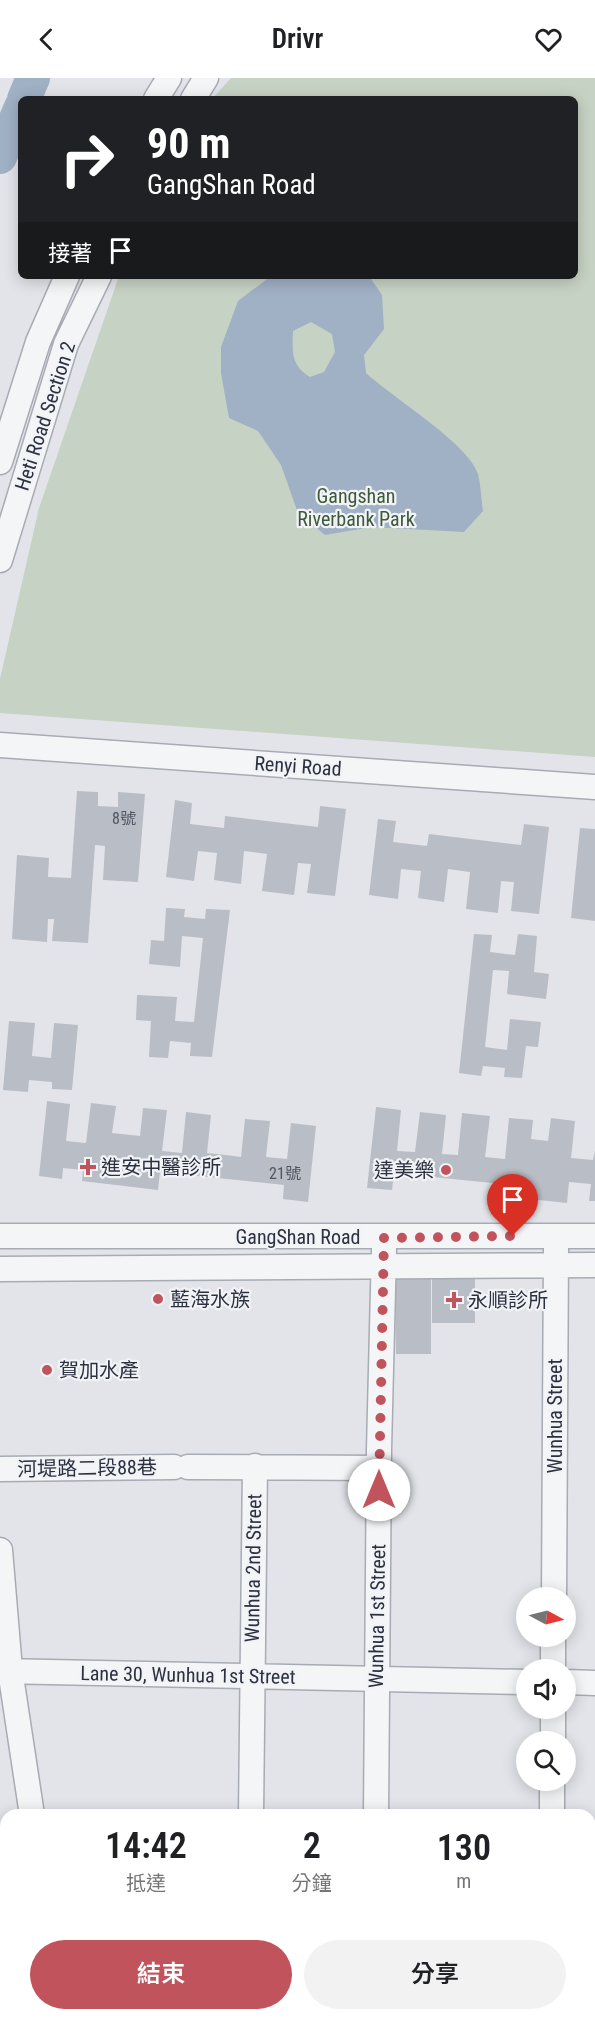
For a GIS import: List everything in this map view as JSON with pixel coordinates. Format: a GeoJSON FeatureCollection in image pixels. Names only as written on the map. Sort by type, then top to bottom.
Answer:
{"type":"FeatureCollection","features":[{"type":"Feature","properties":{"kind":"street"},"geometry":{"type":"LineString","coordinates":[[158,96],[169,78]]}},
{"type":"Feature","properties":{"kind":"street"},"geometry":{"type":"LineString","coordinates":[[195,96],[206,78]]}},
{"type":"Feature","properties":{"kind":"street","name":"Heti Road Section 2"},"geometry":{"type":"LineString","coordinates":[[0,462],[38,342],[66,279]]}},
{"type":"Feature","properties":{"kind":"street","name":"Heti Road Section 2"},"geometry":{"type":"LineString","coordinates":[[0,560],[66,344],[98,279]]}},
{"type":"Feature","properties":{"kind":"street","name":"Renyi Road"},"geometry":{"type":"LineString","coordinates":[[0,745],[595,787]]}},
{"type":"Feature","properties":{"kind":"street","name":"Wunhua Street"},"geometry":{"type":"LineString","coordinates":[[554,1587],[556,1235]]}},
{"type":"Feature","properties":{"kind":"street","name":"GangShan Road"},"geometry":{"type":"LineString","coordinates":[[0,1236],[384,1238],[595,1236]]}},
{"type":"Feature","properties":{"kind":"street","name":"Wunhua 1st Street"},"geometry":{"type":"LineString","coordinates":[[376,1809],[376,1679],[384,1238]]}},
{"type":"Feature","properties":{"kind":"street","name":"GangShan Road"},"geometry":{"type":"LineString","coordinates":[[0,1269],[595,1265]]}},
{"type":"Feature","properties":{"kind":"street","name":"河堤路二段88巷"},"geometry":{"type":"LineString","coordinates":[[0,1469],[255,1466],[379,1468]]}},
{"type":"Feature","properties":{"kind":"street","name":"Wunhua 2nd Street"},"geometry":{"type":"LineString","coordinates":[[250,1809],[255,1466]]}},
{"type":"Feature","properties":{"kind":"street"},"geometry":{"type":"LineString","coordinates":[[0,1550],[5,1671],[31,1809]]}},
{"type":"Feature","properties":{"kind":"street","name":"Lane 30, Wunhua 1st Street"},"geometry":{"type":"LineString","coordinates":[[5,1671],[516,1682]]}},
{"type":"Feature","properties":{"kind":"street"},"geometry":{"type":"LineString","coordinates":[[576,1682],[595,1683]]}},
{"type":"Feature","properties":{"kind":"street"},"geometry":{"type":"LineString","coordinates":[[552,1791],[552,1809]]}},
{"type":"Feature","properties":{"kind":"green space","name":"Gangshan Riverbank Park"},"geometry":{"type":"Polygon","coordinates":[[[231,78],[595,78],[595,757],[0,713],[0,679],[39,508],[118,279],[578,279],[578,96],[215,96],[231,78]]]}},
{"type":"Feature","properties":{"kind":"water"},"geometry":{"type":"Polygon","coordinates":[[[267,279],[371,279],[382,295],[384,329],[364,355],[366,373],[446,435],[472,462],[478,474],[483,511],[464,532],[372,527],[325,535],[298,513],[281,465],[258,431],[229,418],[221,373],[221,347],[238,301],[267,279]],[[311,322],[293,331],[296,363],[310,377],[324,372],[335,352],[332,334],[311,322]]]}},
{"type":"Feature","properties":{"kind":"building"},"geometry":{"type":"Polygon","coordinates":[[[77,791],[98,792],[98,806],[118,807],[118,792],[145,794],[138,882],[103,880],[105,846],[95,845],[88,943],[52,941],[54,919],[48,919],[47,942],[12,939],[17,855],[49,858],[48,877],[71,878],[77,791]]]}},
{"type":"Feature","properties":{"kind":"building"},"geometry":{"type":"Polygon","coordinates":[[[175,800],[192,803],[190,824],[224,828],[225,816],[318,827],[320,806],[346,809],[335,896],[307,893],[311,864],[298,863],[294,895],[262,891],[267,854],[244,851],[241,884],[214,880],[217,853],[198,851],[194,881],[166,877],[175,800]]]}},
{"type":"Feature","properties":{"kind":"building"},"geometry":{"type":"Polygon","coordinates":[[[378,819],[396,821],[393,842],[427,846],[429,834],[521,845],[524,824],[549,827],[539,914],[511,911],[514,882],[501,881],[498,913],[466,909],[470,872],[448,869],[444,902],[418,898],[421,871],[401,869],[398,899],[369,895],[378,819]]]}},
{"type":"Feature","properties":{"kind":"building"},"geometry":{"type":"Polygon","coordinates":[[[580,828],[595,829],[595,921],[571,918],[580,828]]]}},
{"type":"Feature","properties":{"kind":"building"},"geometry":{"type":"Polygon","coordinates":[[[166,908],[185,909],[184,917],[205,919],[206,909],[230,910],[212,1057],[190,1056],[191,1043],[170,1041],[168,1058],[149,1057],[151,1021],[136,1020],[137,995],[177,997],[175,1021],[194,1022],[203,938],[182,936],[180,967],[149,964],[151,940],[164,941],[166,908]]]}},
{"type":"Feature","properties":{"kind":"building"},"geometry":{"type":"Polygon","coordinates":[[[474,934],[492,935],[490,952],[515,955],[518,934],[537,936],[534,972],[549,974],[546,999],[507,994],[509,971],[493,970],[485,1047],[507,1050],[510,1019],[541,1022],[538,1047],[526,1046],[522,1078],[504,1077],[505,1068],[483,1066],[481,1076],[459,1073],[474,934]]]}},
{"type":"Feature","properties":{"kind":"building"},"geometry":{"type":"Polygon","coordinates":[[[9,1021],[35,1023],[32,1056],[51,1058],[54,1023],[78,1025],[72,1090],[52,1089],[52,1082],[29,1080],[28,1092],[3,1090],[9,1021]]]}},
{"type":"Feature","properties":{"kind":"building"},"geometry":{"type":"Polygon","coordinates":[[[47,1101],[70,1104],[66,1141],[86,1143],[91,1103],[116,1106],[112,1133],[140,1136],[143,1108],[167,1110],[162,1151],[182,1153],[186,1112],[211,1115],[207,1153],[241,1157],[245,1119],[270,1121],[266,1157],[287,1159],[291,1123],[316,1126],[308,1202],[283,1199],[284,1185],[160,1172],[158,1190],[82,1181],[83,1170],[63,1168],[62,1179],[39,1176],[47,1101]]]}},
{"type":"Feature","properties":{"kind":"building"},"geometry":{"type":"Polygon","coordinates":[[[376,1107],[401,1110],[397,1151],[415,1152],[420,1112],[446,1115],[442,1154],[458,1155],[462,1113],[490,1116],[485,1157],[505,1159],[509,1118],[533,1120],[531,1139],[548,1141],[551,1118],[575,1121],[571,1158],[593,1160],[595,1151],[595,1201],[589,1201],[591,1184],[569,1182],[567,1203],[501,1196],[502,1184],[394,1173],[392,1190],[367,1188],[376,1107]]]}},
{"type":"Feature","properties":{"kind":"building","name":"永順診所"},"geometry":{"type":"Polygon","coordinates":[[[475,1277],[475,1323],[432,1323],[432,1278],[475,1277]]]}},
{"type":"Feature","properties":{"kind":"building"},"geometry":{"type":"Polygon","coordinates":[[[395,1278],[431,1278],[431,1354],[396,1354],[395,1278]]]}},
{"type":"Feature","properties":{"kind":"waterway"},"geometry":{"type":"LineString","coordinates":[[25,96],[33,78]]}},
{"type":"Feature","properties":{"kind":"waterway"},"geometry":{"type":"LineString","coordinates":[[0,157],[18,114]]}},
{"type":"Feature","properties":{"kind":"place","name":"進安中醫診所"},"geometry":{"type":"Point","coordinates":[88,1167]}},
{"type":"Feature","properties":{"kind":"place","name":"達美樂"},"geometry":{"type":"Point","coordinates":[446,1170]}},
{"type":"Feature","properties":{"kind":"place","name":"藍海水族"},"geometry":{"type":"Point","coordinates":[158,1299]}},
{"type":"Feature","properties":{"kind":"place","name":"永順診所"},"geometry":{"type":"Point","coordinates":[454,1300]}},
{"type":"Feature","properties":{"kind":"place","name":"賀加水產"},"geometry":{"type":"Point","coordinates":[47,1370]}},
{"type":"Feature","properties":{"kind":"route"},"geometry":{"type":"LineString","coordinates":[[379,1490],[384,1238],[513,1236]]}}]}
